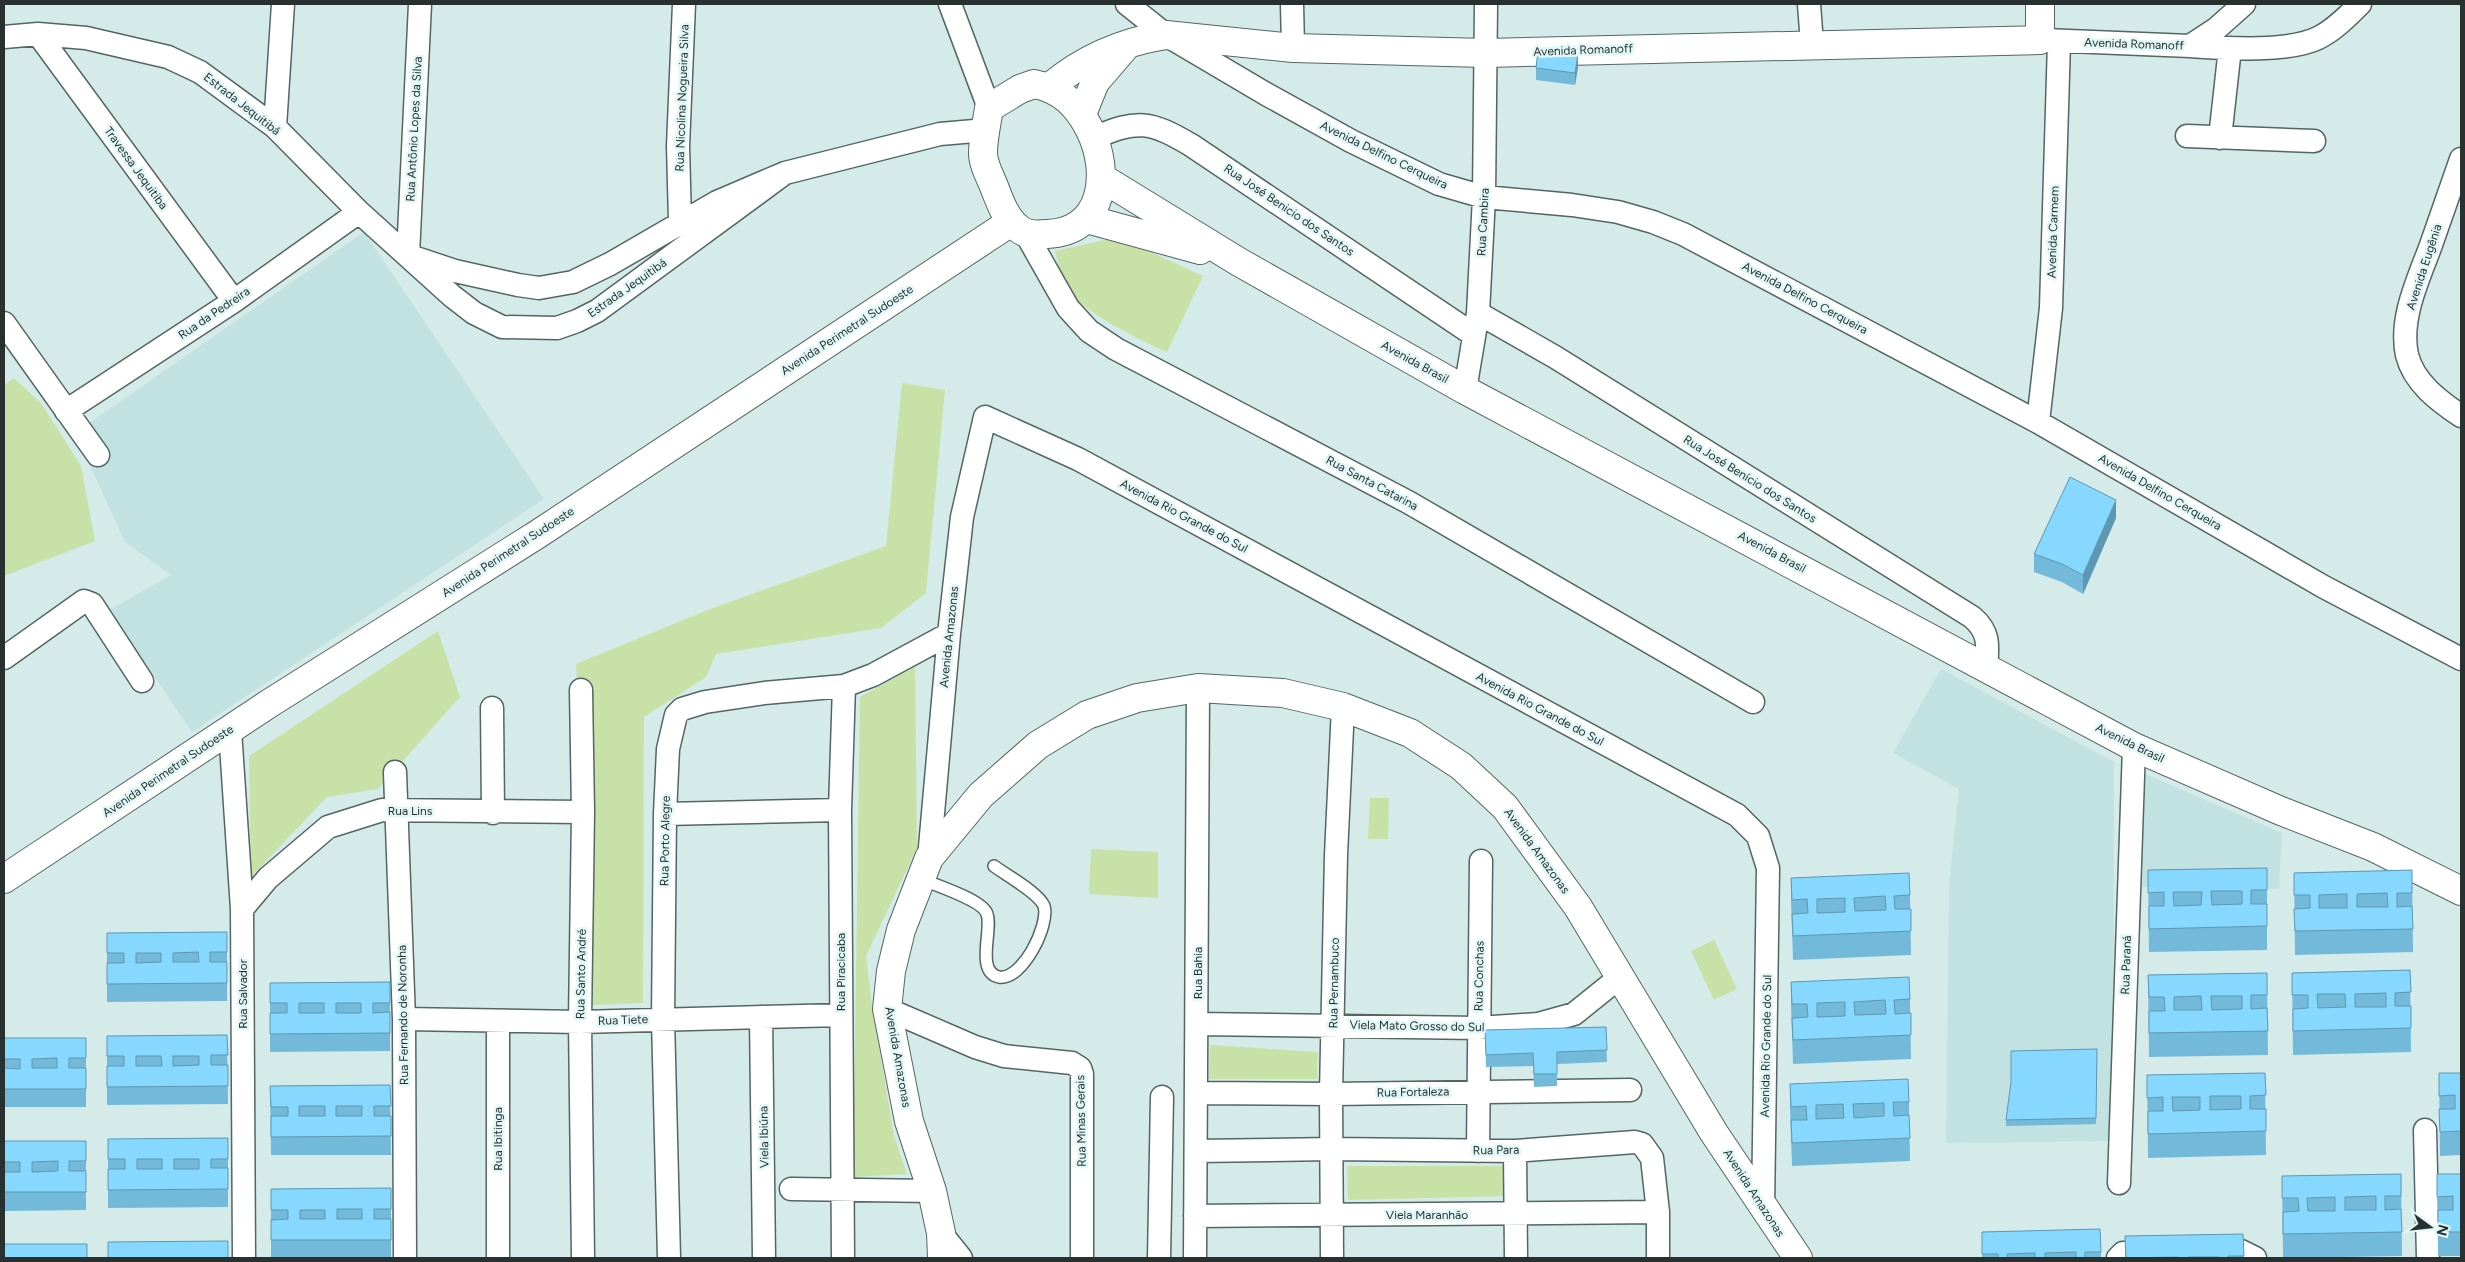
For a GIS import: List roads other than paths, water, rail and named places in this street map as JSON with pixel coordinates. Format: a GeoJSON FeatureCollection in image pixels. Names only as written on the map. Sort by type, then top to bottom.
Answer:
{"type":"FeatureCollection","features":[{"type":"Feature","properties":{"kind":"main road","name":"Avenida Romanoff"},"geometry":{"type":"LineString","coordinates":[[1050,87],[1088,59],[1146,38],[1166,35],[1292,48],[1486,53],[1812,44],[2042,21]]}},
{"type":"Feature","properties":{"kind":"main road"},"geometry":{"type":"LineString","coordinates":[[1082,114],[1095,82],[1127,45]]}},
{"type":"Feature","properties":{"kind":"main road"},"geometry":{"type":"LineString","coordinates":[[1034,84],[1050,87],[1062,94],[1082,114],[1094,138],[1102,178],[1098,196],[1087,219],[1074,228],[1055,234],[1018,227],[999,199],[983,154],[988,119],[1020,89],[1034,84]]}},
{"type":"Feature","properties":{"kind":"main road","name":"Avenida Brasil"},"geometry":{"type":"LineString","coordinates":[[1102,178],[1239,262],[1465,390],[2134,747],[2281,811],[2373,847],[2461,891]]}},
{"type":"Feature","properties":{"kind":"main road"},"geometry":{"type":"LineString","coordinates":[[1087,219],[1164,239],[1239,262]]}},
{"type":"Feature","properties":{"kind":"main road","name":"Avenida Perimetral Sudoeste"},"geometry":{"type":"LineString","coordinates":[[4,879],[230,730],[1018,227]]}},
{"type":"Feature","properties":{"kind":"main road","name":"Avenida Amazonas"},"geometry":{"type":"LineString","coordinates":[[942,1246],[932,1191],[909,1121],[888,1009],[891,971],[901,930],[925,869],[981,795],[1038,745],[1096,712],[1137,698],[1198,688],[1283,693],[1342,707],[1410,733],[1461,766],[1505,806],[1578,907],[1763,1208],[1798,1258]]}},
{"type":"Feature","properties":{"kind":"street"},"geometry":{"type":"LineString","coordinates":[[275,127],[282,4]]}},
{"type":"Feature","properties":{"kind":"street","name":"Rua Antônio Lopes da Silva"},"geometry":{"type":"LineString","coordinates":[[408,255],[420,4]]}},
{"type":"Feature","properties":{"kind":"street","name":"Rua Nicolina Nogueira Silva"},"geometry":{"type":"LineString","coordinates":[[680,222],[678,146],[684,4]]}},
{"type":"Feature","properties":{"kind":"street"},"geometry":{"type":"LineString","coordinates":[[950,4],[988,119]]}},
{"type":"Feature","properties":{"kind":"street","name":"Avenida Delfino Cerqueira"},"geometry":{"type":"LineString","coordinates":[[1127,4],[1166,35],[1351,140],[1439,184],[1484,197],[1572,205],[1618,212],[1683,234],[2038,422],[2324,586],[2461,659]]}},
{"type":"Feature","properties":{"kind":"street"},"geometry":{"type":"LineString","coordinates":[[1292,4],[1292,48]]}},
{"type":"Feature","properties":{"kind":"street","name":"Rua Cambira"},"geometry":{"type":"LineString","coordinates":[[1465,390],[1476,324],[1484,197],[1486,4]]}},
{"type":"Feature","properties":{"kind":"street"},"geometry":{"type":"LineString","coordinates":[[1809,4],[1812,44]]}},
{"type":"Feature","properties":{"kind":"street","name":"Avenida Romanoff"},"geometry":{"type":"LineString","coordinates":[[2042,21],[2190,46],[2216,29],[2244,4]]}},
{"type":"Feature","properties":{"kind":"street"},"geometry":{"type":"LineString","coordinates":[[2190,46],[2230,48],[2278,47],[2317,38],[2338,24],[2360,4]]}},
{"type":"Feature","properties":{"kind":"street","name":"Avenida Carmem"},"geometry":{"type":"LineString","coordinates":[[2038,422],[2051,308],[2042,21]]}},
{"type":"Feature","properties":{"kind":"street","name":"Estrada Jequitibá"},"geometry":{"type":"LineString","coordinates":[[4,37],[38,34],[86,38],[168,56],[200,72],[275,127],[359,212],[452,296],[474,312],[502,327],[557,328],[577,321],[604,306],[785,173]]}},
{"type":"Feature","properties":{"kind":"street","name":"Travessa Jequitiba"},"geometry":{"type":"LineString","coordinates":[[38,34],[234,301]]}},
{"type":"Feature","properties":{"kind":"street"},"geometry":{"type":"LineString","coordinates":[[2220,138],[2230,48]]}},
{"type":"Feature","properties":{"kind":"street","name":"Estrada Jequitibá"},"geometry":{"type":"LineString","coordinates":[[408,255],[490,280],[539,288],[573,282],[610,264],[717,202],[785,173],[940,134],[988,119]]}},
{"type":"Feature","properties":{"kind":"street","name":"Rua José Benicio dos Santos"},"geometry":{"type":"LineString","coordinates":[[1094,138],[1121,126],[1143,124],[1164,129],[1191,144],[1476,324]]}},
{"type":"Feature","properties":{"kind":"street"},"geometry":{"type":"LineString","coordinates":[[2187,136],[2314,141]]}},
{"type":"Feature","properties":{"kind":"street","name":"Avenida Eugênia"},"geometry":{"type":"LineString","coordinates":[[2461,159],[2411,301],[2405,333],[2407,355],[2415,375],[2439,401],[2461,416]]}},
{"type":"Feature","properties":{"kind":"street","name":"Rua da Pedreira"},"geometry":{"type":"LineString","coordinates":[[66,411],[234,301],[359,212]]}},
{"type":"Feature","properties":{"kind":"street","name":"Rua Santa Catarina"},"geometry":{"type":"LineString","coordinates":[[1018,227],[1068,308],[1089,331],[1116,349],[1408,502],[1753,702]]}},
{"type":"Feature","properties":{"kind":"street"},"geometry":{"type":"LineString","coordinates":[[4,323],[98,455]]}},
{"type":"Feature","properties":{"kind":"street","name":"Rua José Benício dos Santos"},"geometry":{"type":"LineString","coordinates":[[1476,324],[1555,357],[1972,617],[1981,624],[1988,642],[1986,668]]}},
{"type":"Feature","properties":{"kind":"street","name":"Avenida Amazonas"},"geometry":{"type":"LineString","coordinates":[[925,869],[948,634],[962,517],[985,417]]}},
{"type":"Feature","properties":{"kind":"street","name":"Avenida Rio Grande do Sul"},"geometry":{"type":"LineString","coordinates":[[985,417],[1078,459],[1737,815],[1758,836],[1768,868],[1763,1208]]}},
{"type":"Feature","properties":{"kind":"street"},"geometry":{"type":"LineString","coordinates":[[4,658],[84,601],[92,604],[142,681]]}},
{"type":"Feature","properties":{"kind":"street","name":"Rua Porto Alegre"},"geometry":{"type":"LineString","coordinates":[[669,1258],[663,1019],[665,814],[670,732],[676,715],[682,709],[704,702],[764,693],[844,686],[881,671],[948,634]]}},
{"type":"Feature","properties":{"kind":"street","name":"Rua Piracicaba"},"geometry":{"type":"LineString","coordinates":[[843,1258],[840,810],[844,686]]}},
{"type":"Feature","properties":{"kind":"street","name":"Rua Bahia"},"geometry":{"type":"LineString","coordinates":[[1195,1258],[1198,1024],[1198,688]]}},
{"type":"Feature","properties":{"kind":"street","name":"Rua Santo André"},"geometry":{"type":"LineString","coordinates":[[581,690],[584,812],[580,1022],[583,1258]]}},
{"type":"Feature","properties":{"kind":"street","name":"Rua Pernambuco"},"geometry":{"type":"LineString","coordinates":[[1332,1258],[1331,1094],[1336,855],[1342,707]]}},
{"type":"Feature","properties":{"kind":"street"},"geometry":{"type":"LineString","coordinates":[[492,708],[493,813]]}},
{"type":"Feature","properties":{"kind":"street","name":"Rua Salvador"},"geometry":{"type":"LineString","coordinates":[[230,730],[242,909],[244,1258]]}},
{"type":"Feature","properties":{"kind":"street","name":"Rua Paraná"},"geometry":{"type":"LineString","coordinates":[[2119,1183],[2134,747]]}},
{"type":"Feature","properties":{"kind":"street","name":"Rua Fernando de Noronha"},"geometry":{"type":"LineString","coordinates":[[395,772],[398,809],[404,1019],[405,1258]]}},
{"type":"Feature","properties":{"kind":"street","name":"Rua Lins"},"geometry":{"type":"LineString","coordinates":[[242,909],[268,878],[328,827],[382,810],[493,813],[584,812]]}},
{"type":"Feature","properties":{"kind":"street"},"geometry":{"type":"LineString","coordinates":[[665,814],[840,810]]}},
{"type":"Feature","properties":{"kind":"street","name":"Rua Conchas"},"geometry":{"type":"LineString","coordinates":[[1478,1151],[1481,861]]}},
{"type":"Feature","properties":{"kind":"street","name":"Viela Mato Grosso do Sul"},"geometry":{"type":"LineString","coordinates":[[1198,1024],[1478,1028],[1538,1024],[1574,1014],[1620,976]]}},
{"type":"Feature","properties":{"kind":"street","name":"Rua Minas Gerais"},"geometry":{"type":"LineString","coordinates":[[888,1009],[975,1047],[1004,1056],[1072,1063],[1080,1068],[1082,1074],[1082,1258]]}},
{"type":"Feature","properties":{"kind":"street","name":"Rua Tiete"},"geometry":{"type":"LineString","coordinates":[[404,1019],[580,1022],[841,1015]]}},
{"type":"Feature","properties":{"kind":"street","name":"Viela Ibiúna"},"geometry":{"type":"LineString","coordinates":[[762,1017],[764,1258]]}},
{"type":"Feature","properties":{"kind":"street","name":"Rua Ibitinga"},"geometry":{"type":"LineString","coordinates":[[498,1021],[498,1258]]}},
{"type":"Feature","properties":{"kind":"street","name":"Rua Fortaleza"},"geometry":{"type":"LineString","coordinates":[[1196,1093],[1331,1094],[1480,1090],[1630,1090]]}},
{"type":"Feature","properties":{"kind":"street"},"geometry":{"type":"LineString","coordinates":[[1159,1258],[1162,1097]]}},
{"type":"Feature","properties":{"kind":"street"},"geometry":{"type":"LineString","coordinates":[[2425,1130],[2428,1258]]}},
{"type":"Feature","properties":{"kind":"street","name":"Rua Para"},"geometry":{"type":"LineString","coordinates":[[1196,1151],[1332,1149],[1515,1151],[1626,1140],[1642,1144],[1652,1158],[1658,1212]]}},
{"type":"Feature","properties":{"kind":"street"},"geometry":{"type":"LineString","coordinates":[[1515,1151],[1516,1258]]}},
{"type":"Feature","properties":{"kind":"street"},"geometry":{"type":"LineString","coordinates":[[791,1189],[932,1191]]}},
{"type":"Feature","properties":{"kind":"street"},"geometry":{"type":"LineString","coordinates":[[1658,1212],[1658,1258]]}},
{"type":"Feature","properties":{"kind":"street","name":"Viela Maranhão"},"geometry":{"type":"LineString","coordinates":[[1195,1216],[1658,1212]]}},
{"type":"Feature","properties":{"kind":"street"},"geometry":{"type":"LineString","coordinates":[[942,1246],[961,1258]]}},
{"type":"Feature","properties":{"kind":"street"},"geometry":{"type":"LineString","coordinates":[[2118,1258],[2123,1253],[2183,1251],[2241,1251],[2255,1258]]}},
{"type":"Feature","properties":{"kind":"lane"},"geometry":{"type":"LineString","coordinates":[[925,869],[980,905],[988,913],[987,964],[991,972],[999,977],[1012,975],[1026,962],[1037,940],[1045,917],[1044,907],[1040,899],[994,866]]}}]}
